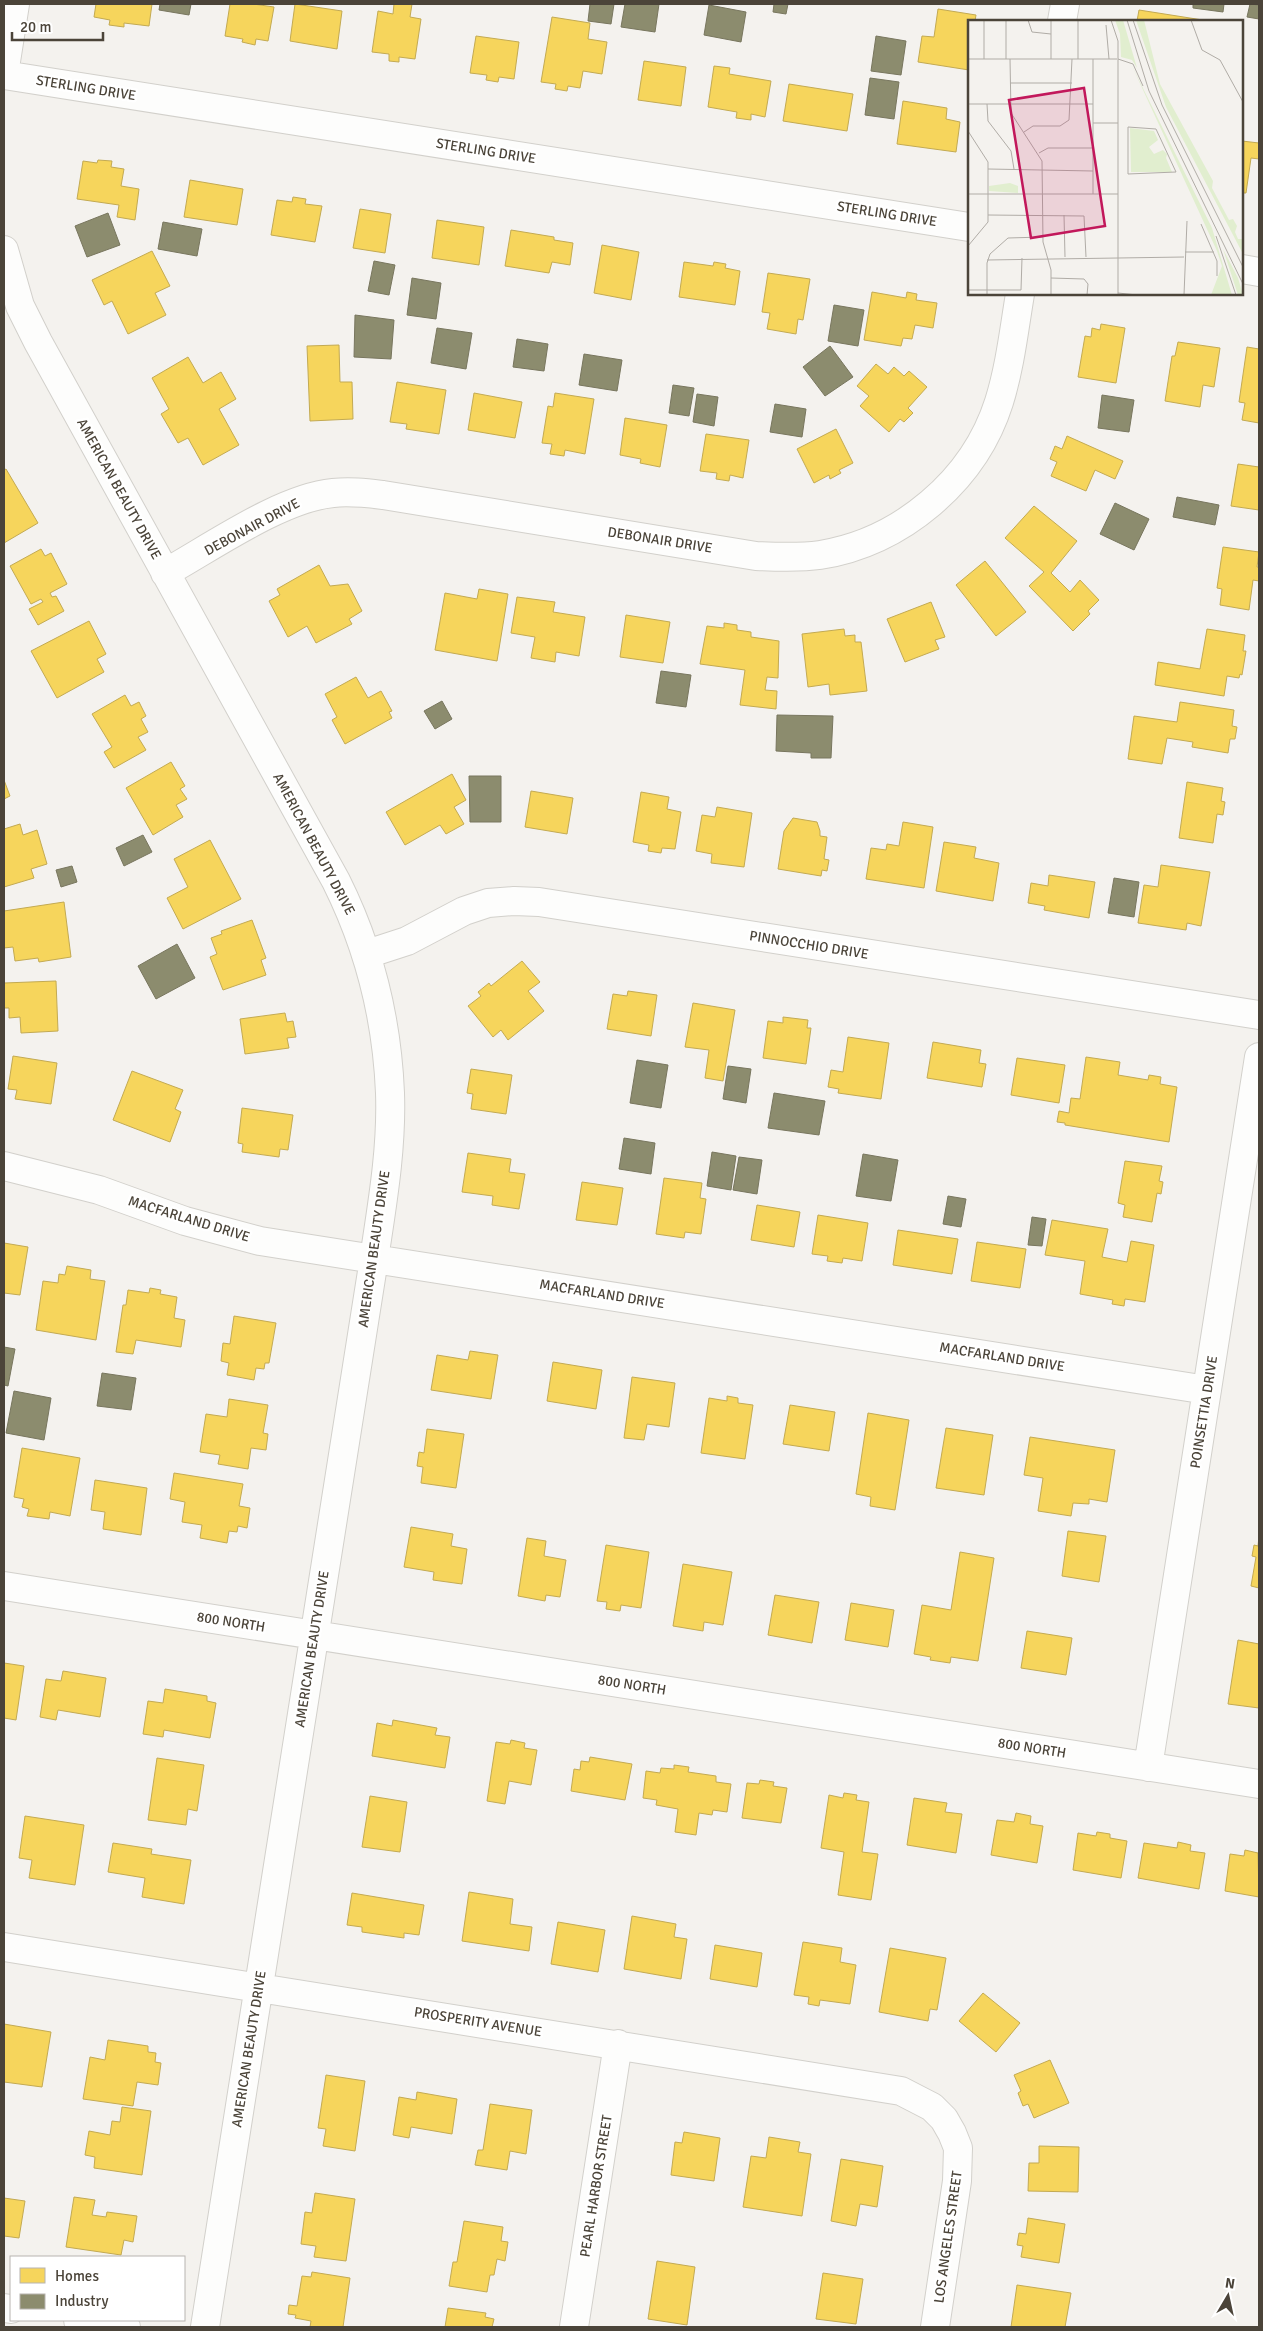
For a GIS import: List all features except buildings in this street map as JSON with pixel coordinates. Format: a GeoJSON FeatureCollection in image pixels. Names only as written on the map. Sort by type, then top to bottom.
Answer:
{"type":"FeatureCollection","features":[{"type":"Feature","properties":{"kind":"street"},"geometry":{"type":"LineString","coordinates":[[4,74],[16,4]]}},
{"type":"Feature","properties":{"kind":"street"},"geometry":{"type":"LineString","coordinates":[[1062,20],[1065,4]]}},
{"type":"Feature","properties":{"kind":"street","name":"STERLING DRIVE"},"geometry":{"type":"LineString","coordinates":[[4,74],[968,227]]}},
{"type":"Feature","properties":{"kind":"street","name":"AMERICAN BEAUTY DRIVE"},"geometry":{"type":"LineString","coordinates":[[4,250],[20,306],[38,342],[353,915],[367,954],[382,1024],[390,1094],[387,1162],[374,1259],[205,2327]]}},
{"type":"Feature","properties":{"kind":"street"},"geometry":{"type":"LineString","coordinates":[[1243,269],[1259,272]]}},
{"type":"Feature","properties":{"kind":"street","name":"DEBONAIR DRIVE"},"geometry":{"type":"LineString","coordinates":[[165,574],[286,506],[309,497],[357,492],[756,556],[784,558],[820,555],[856,546],[888,533],[920,512],[947,489],[969,462],[986,433],[999,403],[1007,371],[1020,295]]}},
{"type":"Feature","properties":{"kind":"street","name":"PINNOCCHIO DRIVE"},"geometry":{"type":"LineString","coordinates":[[367,954],[407,941],[464,911],[488,903],[514,901],[578,908],[1259,1016]]}},
{"type":"Feature","properties":{"kind":"street","name":"POINSETTIA DRIVE"},"geometry":{"type":"LineString","coordinates":[[1148,1767],[1259,1057]]}},
{"type":"Feature","properties":{"kind":"street","name":"MACFARLAND DRIVE"},"geometry":{"type":"LineString","coordinates":[[4,1166],[99,1190],[184,1221],[260,1241],[1207,1390]]}},
{"type":"Feature","properties":{"kind":"street","name":"800 NORTH"},"geometry":{"type":"LineString","coordinates":[[4,1586],[1259,1784]]}},
{"type":"Feature","properties":{"kind":"street","name":"PROSPERITY AVENUE"},"geometry":{"type":"LineString","coordinates":[[4,1947],[884,2086],[918,2098],[932,2107],[944,2119]]}},
{"type":"Feature","properties":{"kind":"street","name":"PEARL HARBOR STREET"},"geometry":{"type":"LineString","coordinates":[[574,2327],[618,2044]]}},
{"type":"Feature","properties":{"kind":"street","name":"LOS ANGELES STREET"},"geometry":{"type":"LineString","coordinates":[[935,2327],[959,2165],[958,2148],[944,2119]]}},
{"type":"Feature","properties":{"kind":"street"},"geometry":{"type":"LineString","coordinates":[[85,2321],[126,2327]]}}]}
